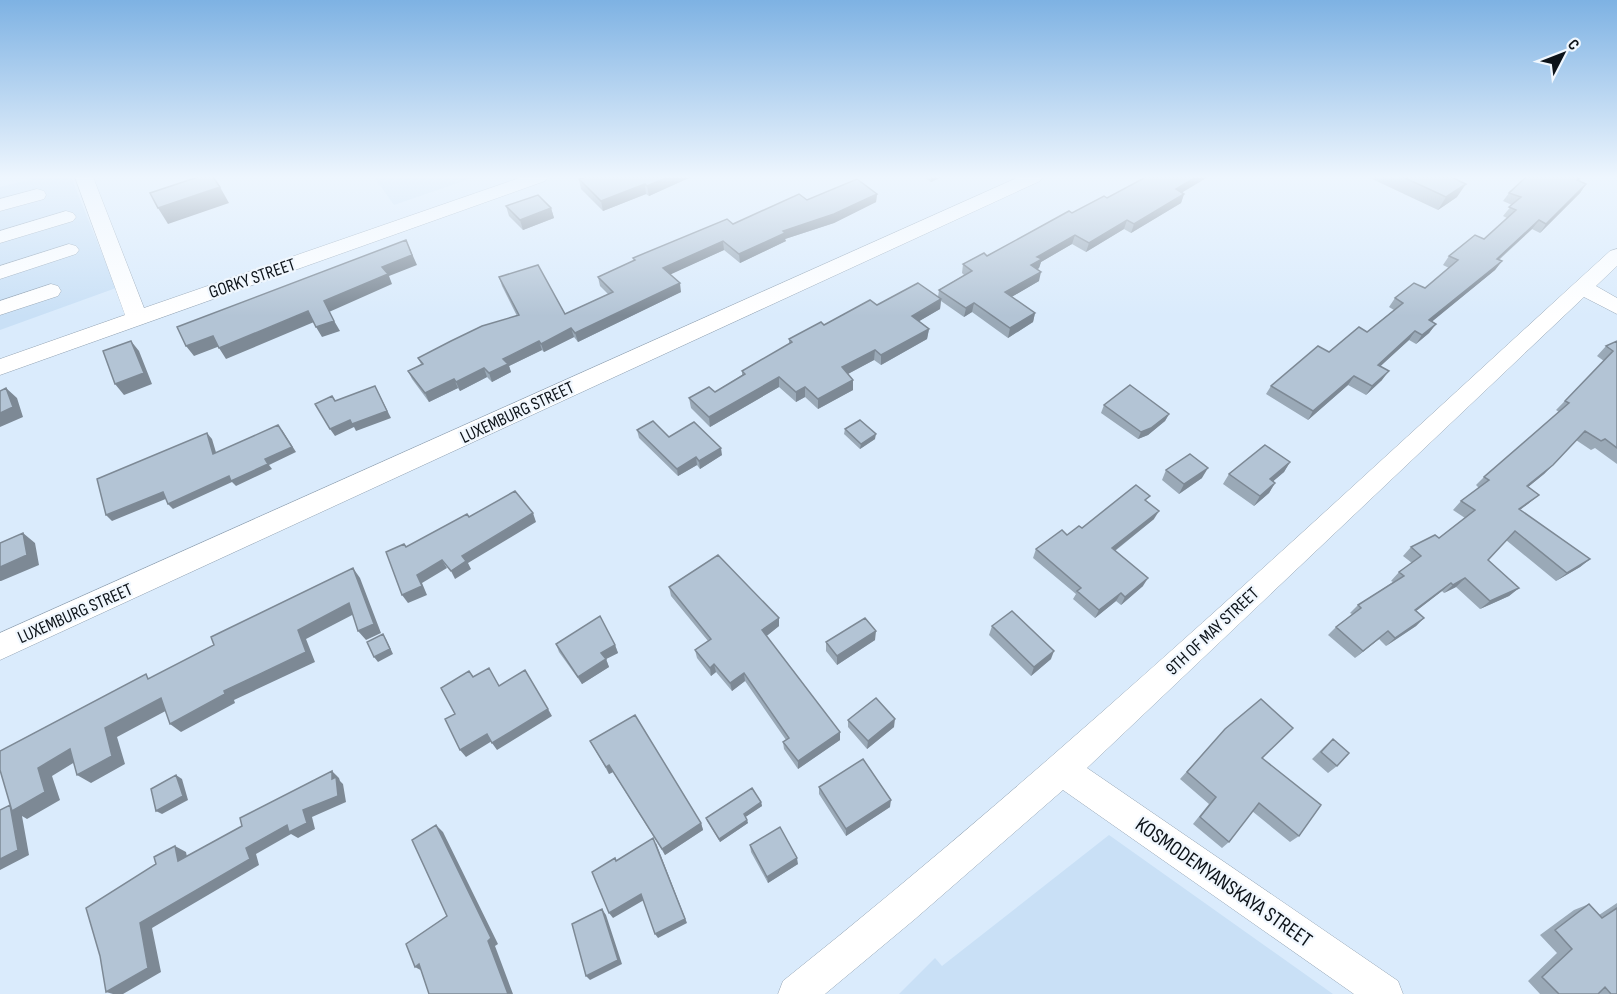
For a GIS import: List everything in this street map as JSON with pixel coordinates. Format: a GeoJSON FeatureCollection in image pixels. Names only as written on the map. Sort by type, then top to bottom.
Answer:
{"type":"FeatureCollection","features":[{"type":"Feature","properties":{"kind":"street"},"geometry":{"type":"LineString","coordinates":[[0,237],[45,223]]}},
{"type":"Feature","properties":{"kind":"street"},"geometry":{"type":"LineString","coordinates":[[102,223],[138,318]]}},
{"type":"Feature","properties":{"kind":"street","name":"GORKY STREET"},"geometry":{"type":"LineString","coordinates":[[0,367],[407,223]]}},
{"type":"Feature","properties":{"kind":"street","name":"LUXEMBURG STREET"},"geometry":{"type":"LineString","coordinates":[[0,647],[932,223]]}},
{"type":"Feature","properties":{"kind":"street"},"geometry":{"type":"LineString","coordinates":[[0,273],[69,250]]}},
{"type":"Feature","properties":{"kind":"street","name":"9TH OF MAY STREET"},"geometry":{"type":"LineString","coordinates":[[796,994],[870,936],[1062,770],[1617,255]]}},
{"type":"Feature","properties":{"kind":"street"},"geometry":{"type":"LineString","coordinates":[[1583,287],[1617,307]]}},
{"type":"Feature","properties":{"kind":"street"},"geometry":{"type":"LineString","coordinates":[[0,308],[51,291]]}},
{"type":"Feature","properties":{"kind":"street","name":"KOSMODEMYANSKAYA STREET"},"geometry":{"type":"LineString","coordinates":[[1062,770],[1385,994]]}},
{"type":"Feature","properties":{"kind":"shaded area"},"geometry":{"type":"Polygon","coordinates":[[[0,223],[90,223],[116,288],[0,330],[0,223]]]}},
{"type":"Feature","properties":{"kind":"shaded area"},"geometry":{"type":"Polygon","coordinates":[[[1109,835],[1333,994],[899,994],[935,958],[942,966],[1109,835]]]}},
{"type":"Feature","properties":{"kind":"building"},"geometry":{"type":"Polygon","coordinates":[[[716,223],[806,223],[783,231],[785,233],[739,254],[723,241],[663,268],[680,283],[575,333],[571,328],[541,344],[539,341],[503,359],[508,364],[489,373],[484,368],[456,382],[454,379],[425,393],[408,371],[423,364],[418,358],[451,341],[482,326],[519,315],[499,277],[538,265],[565,314],[613,292],[598,277],[635,260],[633,258],[716,223]]]}},
{"type":"Feature","properties":{"kind":"building"},"geometry":{"type":"Polygon","coordinates":[[[1046,223],[1121,223],[1089,243],[1075,235],[1037,257],[1042,259],[1031,265],[1041,272],[1005,292],[1035,313],[1010,328],[974,303],[966,308],[939,290],[972,271],[963,264],[984,253],[987,256],[1046,223]]]}},
{"type":"Feature","properties":{"kind":"building"},"geometry":{"type":"Polygon","coordinates":[[[1501,223],[1535,223],[1497,259],[1502,261],[1429,320],[1436,324],[1422,335],[1415,331],[1378,365],[1389,371],[1372,386],[1354,376],[1313,411],[1271,386],[1318,346],[1329,352],[1359,327],[1367,332],[1403,303],[1395,298],[1414,283],[1425,288],[1458,260],[1449,256],[1475,235],[1484,239],[1501,223]]]}},
{"type":"Feature","properties":{"kind":"building"},"geometry":{"type":"Polygon","coordinates":[[[406,240],[412,255],[382,267],[388,274],[324,301],[334,321],[316,327],[308,311],[219,348],[213,336],[186,346],[177,327],[406,240]]]}},
{"type":"Feature","properties":{"kind":"building"},"geometry":{"type":"Polygon","coordinates":[[[918,283],[941,299],[912,316],[929,329],[881,355],[875,350],[842,367],[853,380],[818,399],[805,387],[796,392],[779,377],[709,417],[689,398],[709,387],[715,392],[745,374],[742,371],[792,342],[789,339],[821,322],[824,325],[870,300],[877,305],[918,283]]]}},
{"type":"Feature","properties":{"kind":"building"},"geometry":{"type":"Polygon","coordinates":[[[131,341],[144,373],[115,384],[103,351],[131,341]]]}},
{"type":"Feature","properties":{"kind":"building"},"geometry":{"type":"Polygon","coordinates":[[[1617,341],[1617,448],[1605,439],[1601,441],[1585,431],[1553,465],[1527,486],[1539,495],[1519,509],[1590,559],[1567,573],[1515,531],[1488,560],[1519,588],[1490,601],[1465,578],[1453,585],[1451,583],[1415,610],[1424,618],[1395,638],[1388,631],[1363,651],[1336,627],[1361,608],[1358,605],[1404,576],[1399,572],[1421,556],[1411,547],[1435,535],[1439,538],[1475,510],[1461,501],[1489,480],[1484,477],[1569,403],[1565,401],[1613,351],[1606,346],[1617,341]]]}},
{"type":"Feature","properties":{"kind":"building"},"geometry":{"type":"Polygon","coordinates":[[[1130,385],[1169,414],[1151,428],[1141,432],[1104,405],[1130,385]]]}},
{"type":"Feature","properties":{"kind":"building"},"geometry":{"type":"Polygon","coordinates":[[[375,386],[387,411],[352,424],[350,420],[330,429],[315,404],[332,396],[335,401],[375,386]]]}},
{"type":"Feature","properties":{"kind":"building"},"geometry":{"type":"Polygon","coordinates":[[[6,388],[13,407],[0,413],[0,391],[6,388]]]}},
{"type":"Feature","properties":{"kind":"building"},"geometry":{"type":"Polygon","coordinates":[[[860,420],[876,434],[861,444],[845,429],[860,420]]]}},
{"type":"Feature","properties":{"kind":"building"},"geometry":{"type":"Polygon","coordinates":[[[653,421],[669,437],[694,422],[721,448],[699,461],[696,457],[677,469],[637,430],[653,421]]]}},
{"type":"Feature","properties":{"kind":"building"},"geometry":{"type":"Polygon","coordinates":[[[278,425],[292,447],[265,459],[268,464],[231,481],[229,476],[168,504],[163,492],[106,515],[97,479],[207,433],[213,454],[278,425]]]}},
{"type":"Feature","properties":{"kind":"building"},"geometry":{"type":"Polygon","coordinates":[[[1265,445],[1290,462],[1270,479],[1275,483],[1260,496],[1229,474],[1265,445]]]}},
{"type":"Feature","properties":{"kind":"building"},"geometry":{"type":"Polygon","coordinates":[[[1190,454],[1208,468],[1184,484],[1166,470],[1190,454]]]}},
{"type":"Feature","properties":{"kind":"building"},"geometry":{"type":"Polygon","coordinates":[[[1136,485],[1150,496],[1145,500],[1159,511],[1112,548],[1148,578],[1125,597],[1121,593],[1099,610],[1077,591],[1081,588],[1036,549],[1062,530],[1067,535],[1079,526],[1082,528],[1136,485]]]}},
{"type":"Feature","properties":{"kind":"building"},"geometry":{"type":"Polygon","coordinates":[[[515,491],[533,513],[462,556],[466,561],[451,571],[442,560],[417,575],[422,586],[402,595],[386,552],[404,544],[406,547],[467,514],[469,517],[515,491]]]}},
{"type":"Feature","properties":{"kind":"building"},"geometry":{"type":"Polygon","coordinates":[[[23,533],[27,555],[0,567],[0,543],[23,533]]]}},
{"type":"Feature","properties":{"kind":"building"},"geometry":{"type":"Polygon","coordinates":[[[718,555],[779,618],[762,630],[840,732],[798,761],[783,742],[789,738],[744,673],[730,683],[714,664],[710,668],[695,650],[711,639],[669,587],[718,555]]]}},
{"type":"Feature","properties":{"kind":"building"},"geometry":{"type":"Polygon","coordinates":[[[353,568],[374,624],[358,631],[349,603],[298,630],[306,652],[224,691],[225,694],[170,724],[161,698],[105,728],[112,756],[77,775],[70,749],[38,768],[45,792],[12,811],[0,770],[0,751],[146,674],[148,679],[214,645],[211,637],[353,568]]]}},
{"type":"Feature","properties":{"kind":"building"},"geometry":{"type":"Polygon","coordinates":[[[1012,611],[1054,651],[1034,667],[992,626],[1012,611]]]}},
{"type":"Feature","properties":{"kind":"building"},"geometry":{"type":"Polygon","coordinates":[[[600,616],[615,645],[601,653],[606,659],[578,677],[556,644],[600,616]]]}},
{"type":"Feature","properties":{"kind":"building"},"geometry":{"type":"Polygon","coordinates":[[[865,618],[876,631],[837,656],[826,642],[865,618]]]}},
{"type":"Feature","properties":{"kind":"building"},"geometry":{"type":"Polygon","coordinates":[[[383,634],[390,649],[374,657],[367,642],[383,634]]]}},
{"type":"Feature","properties":{"kind":"building"},"geometry":{"type":"Polygon","coordinates":[[[489,668],[499,686],[525,670],[548,709],[492,743],[487,734],[460,750],[445,719],[455,714],[441,688],[469,671],[473,677],[489,668]]]}},
{"type":"Feature","properties":{"kind":"building"},"geometry":{"type":"Polygon","coordinates":[[[876,698],[895,719],[868,741],[848,720],[876,698]]]}},
{"type":"Feature","properties":{"kind":"building"},"geometry":{"type":"Polygon","coordinates":[[[1261,699],[1293,728],[1262,758],[1321,805],[1299,836],[1259,803],[1229,842],[1200,817],[1216,797],[1187,772],[1225,729],[1261,699]]]}},
{"type":"Feature","properties":{"kind":"building"},"geometry":{"type":"Polygon","coordinates":[[[635,715],[701,823],[662,849],[609,765],[606,767],[590,741],[635,715]]]}},
{"type":"Feature","properties":{"kind":"building"},"geometry":{"type":"Polygon","coordinates":[[[1333,739],[1349,753],[1337,766],[1321,752],[1333,739]]]}},
{"type":"Feature","properties":{"kind":"building"},"geometry":{"type":"Polygon","coordinates":[[[863,759],[891,800],[846,829],[819,787],[863,759]]]}},
{"type":"Feature","properties":{"kind":"building"},"geometry":{"type":"Polygon","coordinates":[[[332,771],[332,779],[336,777],[338,796],[303,810],[307,823],[289,832],[287,825],[246,848],[250,859],[140,923],[148,968],[106,992],[100,956],[86,908],[156,864],[154,857],[175,846],[178,861],[242,826],[240,818],[332,771]]]}},
{"type":"Feature","properties":{"kind":"building"},"geometry":{"type":"Polygon","coordinates":[[[176,775],[183,796],[156,811],[151,789],[176,775]]]}},
{"type":"Feature","properties":{"kind":"building"},"geometry":{"type":"Polygon","coordinates":[[[752,788],[761,802],[744,814],[747,820],[719,839],[706,818],[752,788]]]}},
{"type":"Feature","properties":{"kind":"building"},"geometry":{"type":"Polygon","coordinates":[[[10,805],[18,850],[0,859],[0,810],[10,805]]]}},
{"type":"Feature","properties":{"kind":"building"},"geometry":{"type":"Polygon","coordinates":[[[436,825],[491,938],[488,941],[508,994],[429,994],[419,964],[415,967],[406,944],[447,916],[412,840],[436,825]]]}},
{"type":"Feature","properties":{"kind":"building"},"geometry":{"type":"Polygon","coordinates":[[[780,827],[797,858],[767,877],[750,845],[780,827]]]}},
{"type":"Feature","properties":{"kind":"building"},"geometry":{"type":"Polygon","coordinates":[[[653,838],[685,919],[655,934],[641,894],[609,913],[592,872],[615,858],[616,861],[653,838]]]}},
{"type":"Feature","properties":{"kind":"building"},"geometry":{"type":"Polygon","coordinates":[[[1589,904],[1602,918],[1617,908],[1617,994],[1611,994],[1605,987],[1598,994],[1559,994],[1542,977],[1572,949],[1555,930],[1589,904]]]}},
{"type":"Feature","properties":{"kind":"building"},"geometry":{"type":"Polygon","coordinates":[[[602,909],[618,960],[586,976],[572,924],[602,909]]]}}]}
